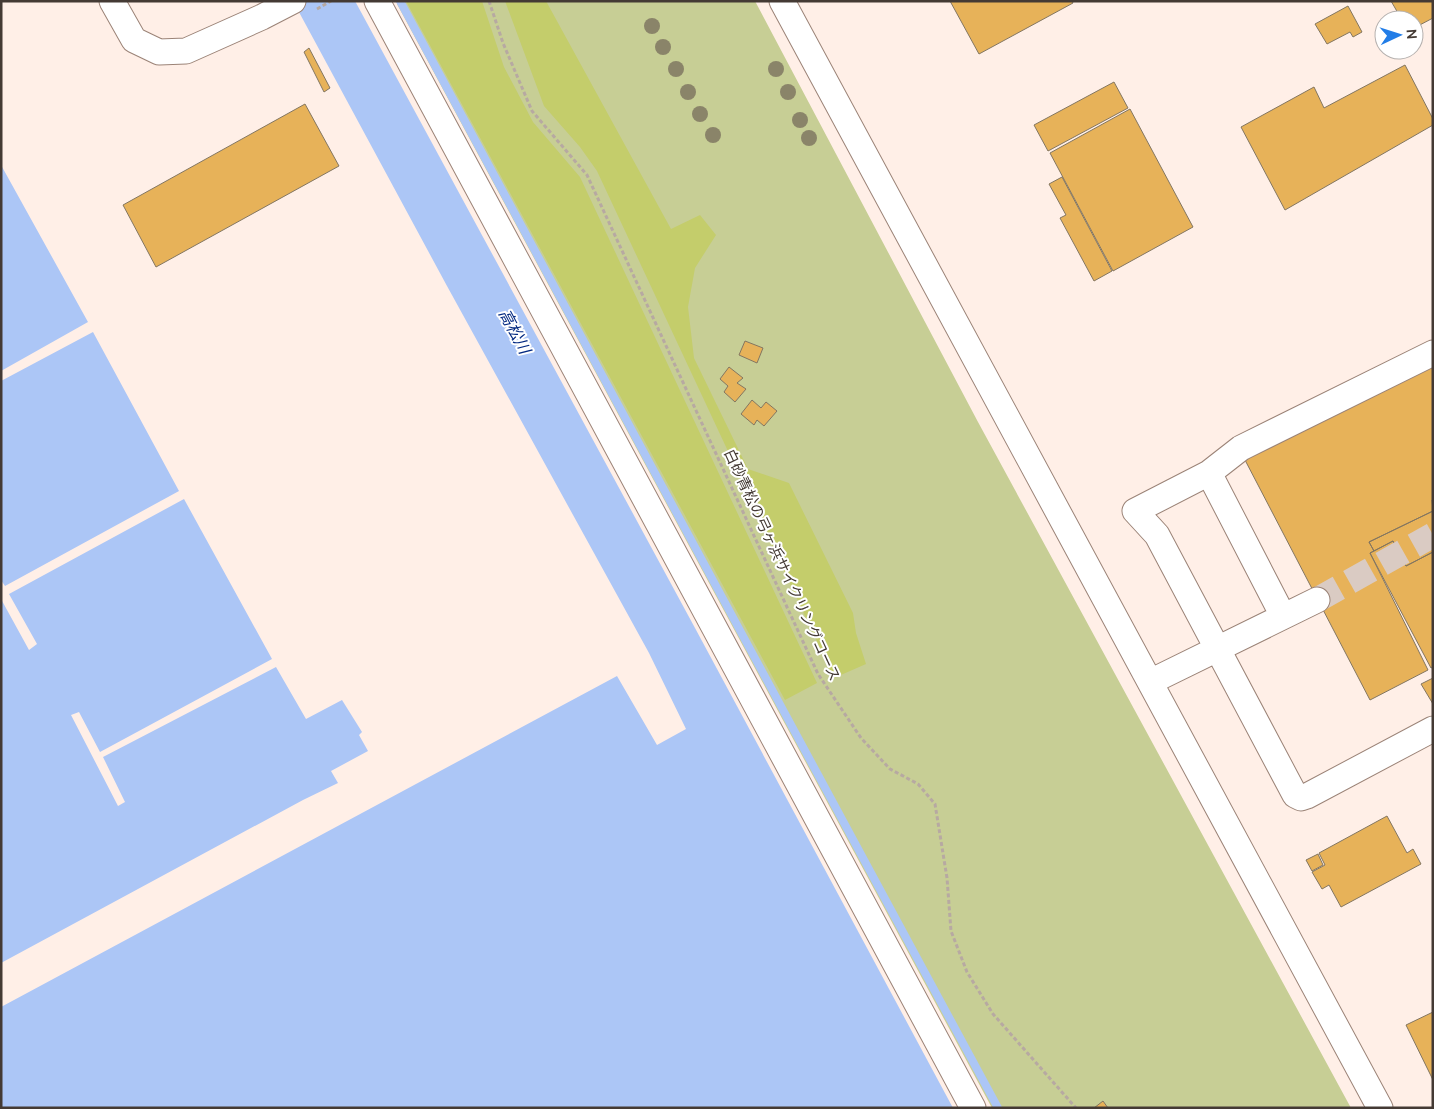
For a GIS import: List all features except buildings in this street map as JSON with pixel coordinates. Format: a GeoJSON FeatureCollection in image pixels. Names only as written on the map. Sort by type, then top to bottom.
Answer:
{"type":"FeatureCollection","features":[{"type":"Feature","properties":{"kind":"street"},"geometry":{"type":"LineString","coordinates":[[112,1],[134,40],[159,52],[186,51],[293,1]]}},
{"type":"Feature","properties":{"kind":"street"},"geometry":{"type":"LineString","coordinates":[[377,1],[973,1108]]}},
{"type":"Feature","properties":{"kind":"street"},"geometry":{"type":"LineString","coordinates":[[782,1],[1380,1108]]}},
{"type":"Feature","properties":{"kind":"street"},"geometry":{"type":"LineString","coordinates":[[1433,352],[1241,448],[1209,473],[1135,512],[1157,535],[1295,795],[1301,798],[1307,796],[1433,729]]}},
{"type":"Feature","properties":{"kind":"street"},"geometry":{"type":"LineString","coordinates":[[1209,473],[1283,616]]}},
{"type":"Feature","properties":{"kind":"street"},"geometry":{"type":"LineString","coordinates":[[1150,682],[1317,600]]}},
{"type":"Feature","properties":{"kind":"path","name":"白砂青松の弓ヶ浜サイクリングコース"},"geometry":{"type":"LineString","coordinates":[[489,1],[503,43],[532,111],[587,175],[818,674],[861,738],[890,769],[918,784],[935,804],[947,878],[951,931],[967,972],[993,1014],[1076,1108]]}},
{"type":"Feature","properties":{"kind":"green space"},"geometry":{"type":"Polygon","coordinates":[[[397,1],[755,1],[978,422],[1351,1108],[992,1108],[397,1]]]}},
{"type":"Feature","properties":{"kind":"green space"},"geometry":{"type":"Polygon","coordinates":[[[407,1],[482,1],[504,67],[533,122],[580,177],[817,683],[785,700],[407,1]]]}},
{"type":"Feature","properties":{"kind":"green space"},"geometry":{"type":"Polygon","coordinates":[[[505,1],[546,1],[671,229],[700,215],[716,235],[695,268],[688,307],[694,358],[748,469],[789,483],[853,613],[856,633],[866,664],[834,678],[597,171],[580,147],[544,106],[505,1]]]}},
{"type":"Feature","properties":{"kind":"water","name":"高松川"},"geometry":{"type":"Polygon","coordinates":[[[293,1],[355,1],[953,1108],[1,1108],[1,1007],[617,676],[657,745],[686,729],[649,653],[293,1]]]}},
{"type":"Feature","properties":{"kind":"water"},"geometry":{"type":"Polygon","coordinates":[[[1,165],[88,322],[1,371],[1,165]]]}},
{"type":"Feature","properties":{"kind":"water"},"geometry":{"type":"Polygon","coordinates":[[[93,332],[179,491],[5,586],[1,580],[1,381],[93,332]]]}},
{"type":"Feature","properties":{"kind":"water"},"geometry":{"type":"Polygon","coordinates":[[[184,499],[272,659],[100,752],[79,712],[71,715],[118,806],[125,802],[103,757],[276,667],[306,719],[342,700],[362,732],[359,735],[368,751],[331,771],[338,783],[1,963],[1,599],[29,650],[37,644],[9,594],[184,499]]]}},
{"type":"Feature","properties":{"kind":"waterway"},"geometry":{"type":"LineString","coordinates":[[400,1],[998,1108]]}},
{"type":"Feature","properties":{"kind":"tunnel"},"geometry":{"type":"LineString","coordinates":[[1317,600],[1433,535]]}}]}
